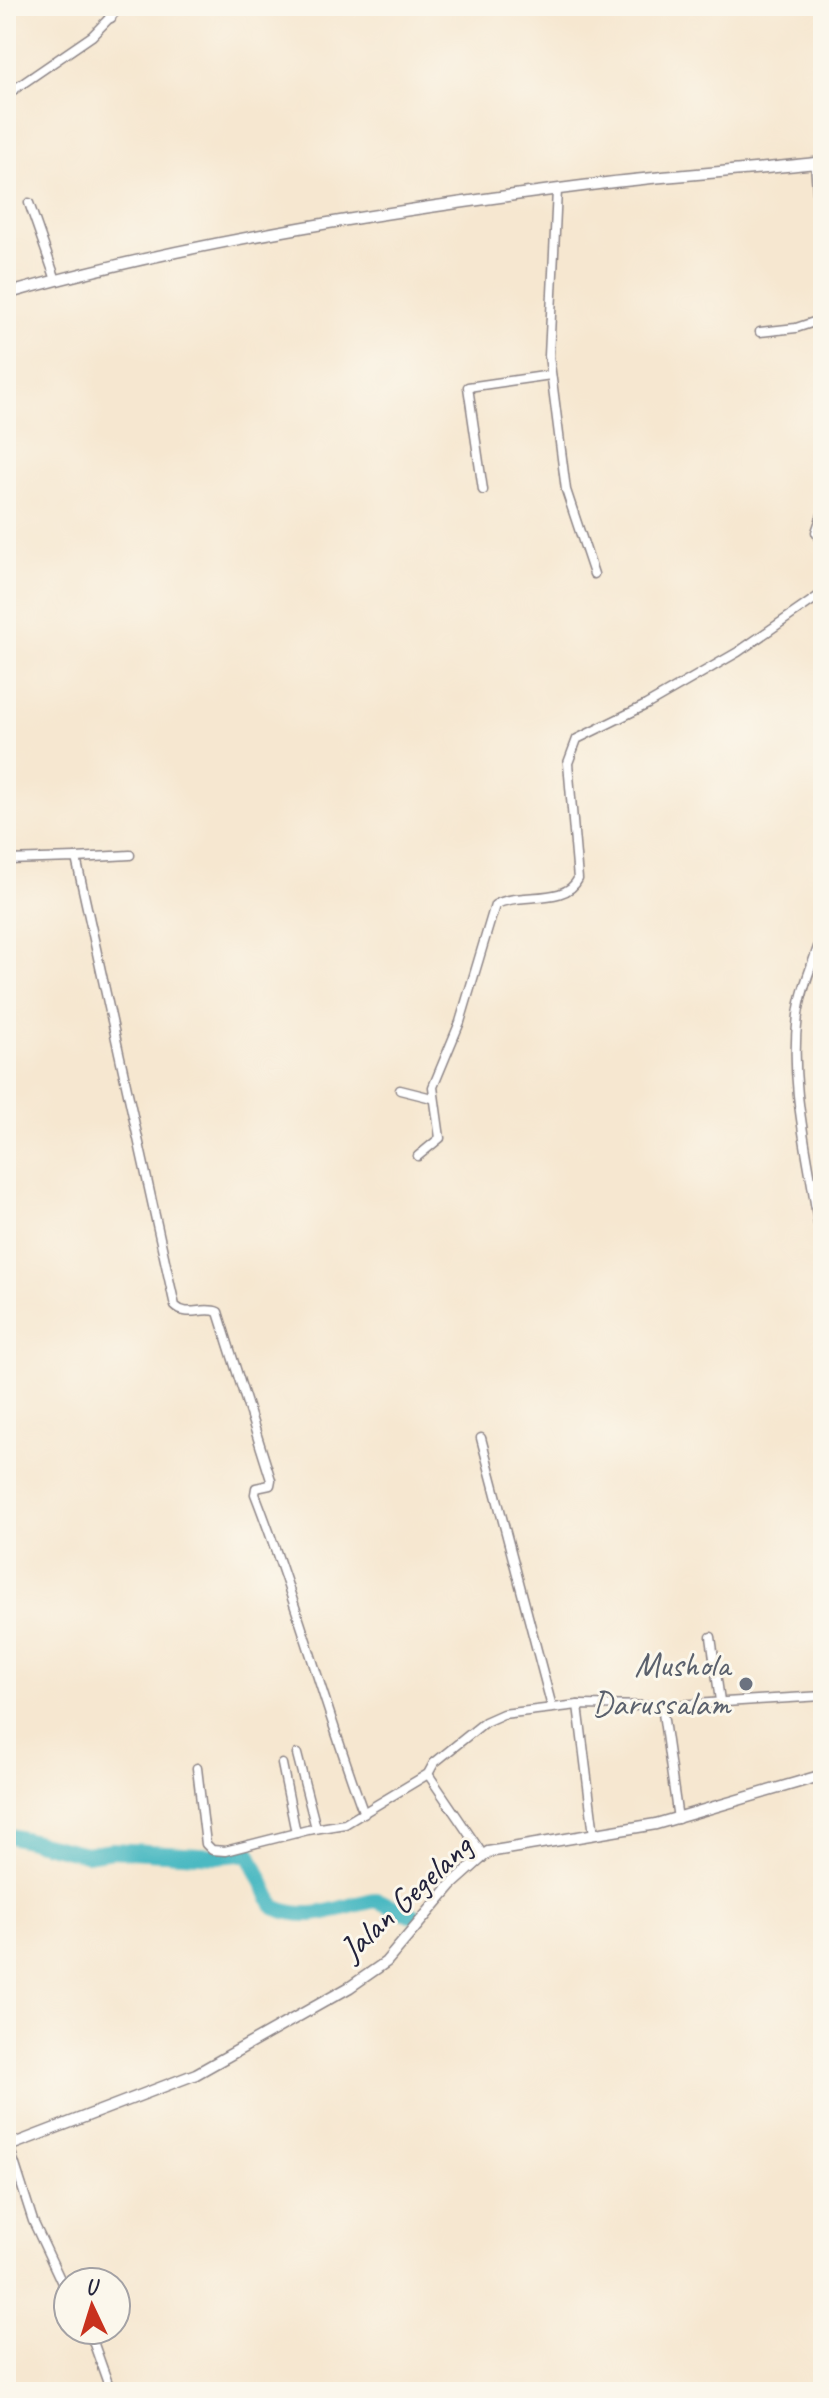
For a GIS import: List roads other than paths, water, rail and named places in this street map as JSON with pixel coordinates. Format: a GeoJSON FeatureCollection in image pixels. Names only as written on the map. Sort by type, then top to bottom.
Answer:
{"type":"FeatureCollection","features":[{"type":"Feature","properties":{"kind":"street"},"geometry":{"type":"LineString","coordinates":[[105,6],[111,18]]}},
{"type":"Feature","properties":{"kind":"street"},"geometry":{"type":"LineString","coordinates":[[6,95],[66,55],[121,6]]}},
{"type":"Feature","properties":{"kind":"street"},"geometry":{"type":"LineString","coordinates":[[6,294],[196,248],[557,190],[819,163],[823,271]]}},
{"type":"Feature","properties":{"kind":"street"},"geometry":{"type":"LineString","coordinates":[[557,190],[548,324],[551,375],[566,490],[594,574]]}},
{"type":"Feature","properties":{"kind":"street"},"geometry":{"type":"LineString","coordinates":[[29,203],[56,280]]}},
{"type":"Feature","properties":{"kind":"street"},"geometry":{"type":"LineString","coordinates":[[760,332],[796,328],[823,319]]}},
{"type":"Feature","properties":{"kind":"street"},"geometry":{"type":"LineString","coordinates":[[483,490],[465,390],[472,384],[551,375]]}},
{"type":"Feature","properties":{"kind":"street"},"geometry":{"type":"LineString","coordinates":[[823,512],[816,529],[823,546]]}},
{"type":"Feature","properties":{"kind":"street"},"geometry":{"type":"LineString","coordinates":[[418,1156],[440,1138],[432,1098],[437,1074],[460,1022],[495,905],[511,898],[565,893],[574,888],[578,879],[568,763],[577,739],[646,705],[738,652],[823,593]]}},
{"type":"Feature","properties":{"kind":"street"},"geometry":{"type":"LineString","coordinates":[[6,860],[130,855]]}},
{"type":"Feature","properties":{"kind":"street"},"geometry":{"type":"LineString","coordinates":[[76,858],[175,1306],[188,1312],[209,1309],[218,1312],[271,1480],[270,1485],[256,1488],[255,1494],[278,1552],[324,1706],[364,1814]]}},
{"type":"Feature","properties":{"kind":"street"},"geometry":{"type":"LineString","coordinates":[[823,932],[798,1012],[796,1040],[803,1134],[823,1268]]}},
{"type":"Feature","properties":{"kind":"street"},"geometry":{"type":"LineString","coordinates":[[400,1090],[432,1098]]}},
{"type":"Feature","properties":{"kind":"street"},"geometry":{"type":"LineString","coordinates":[[481,1438],[552,1707]]}},
{"type":"Feature","properties":{"kind":"street"},"geometry":{"type":"LineString","coordinates":[[711,1637],[720,1701]]}},
{"type":"Feature","properties":{"kind":"street"},"geometry":{"type":"LineString","coordinates":[[197,1768],[206,1844],[212,1850],[236,1849],[316,1828],[345,1824],[428,1774],[431,1766],[489,1719],[578,1705],[662,1706],[823,1696]]}},
{"type":"Feature","properties":{"kind":"street"},"geometry":{"type":"LineString","coordinates":[[578,1705],[594,1835]]}},
{"type":"Feature","properties":{"kind":"street"},"geometry":{"type":"LineString","coordinates":[[662,1706],[678,1819]]}},
{"type":"Feature","properties":{"kind":"street"},"geometry":{"type":"LineString","coordinates":[[297,1754],[316,1828]]}},
{"type":"Feature","properties":{"kind":"street"},"geometry":{"type":"LineString","coordinates":[[282,1764],[296,1833]]}},
{"type":"Feature","properties":{"kind":"street"},"geometry":{"type":"LineString","coordinates":[[428,1774],[483,1855]]}},
{"type":"Feature","properties":{"kind":"street","name":"Jalan Gegelang"},"geometry":{"type":"LineString","coordinates":[[7,2147],[196,2074],[350,1987],[386,1962],[429,1908],[483,1855],[678,1819],[823,1775]]}},
{"type":"Feature","properties":{"kind":"street"},"geometry":{"type":"LineString","coordinates":[[7,2147],[33,2221],[54,2266]]}},
{"type":"Feature","properties":{"kind":"street"},"geometry":{"type":"LineString","coordinates":[[95,2346],[111,2392]]}},
{"type":"Feature","properties":{"kind":"waterway"},"geometry":{"type":"LineString","coordinates":[[6,1835],[86,1854],[112,1850],[218,1856],[249,1853],[274,1907],[288,1912],[314,1914],[376,1900],[415,1916]]}},
{"type":"Feature","properties":{"kind":"place","name":"Mushola Darussalam"},"geometry":{"type":"Point","coordinates":[746,1684]}}]}
